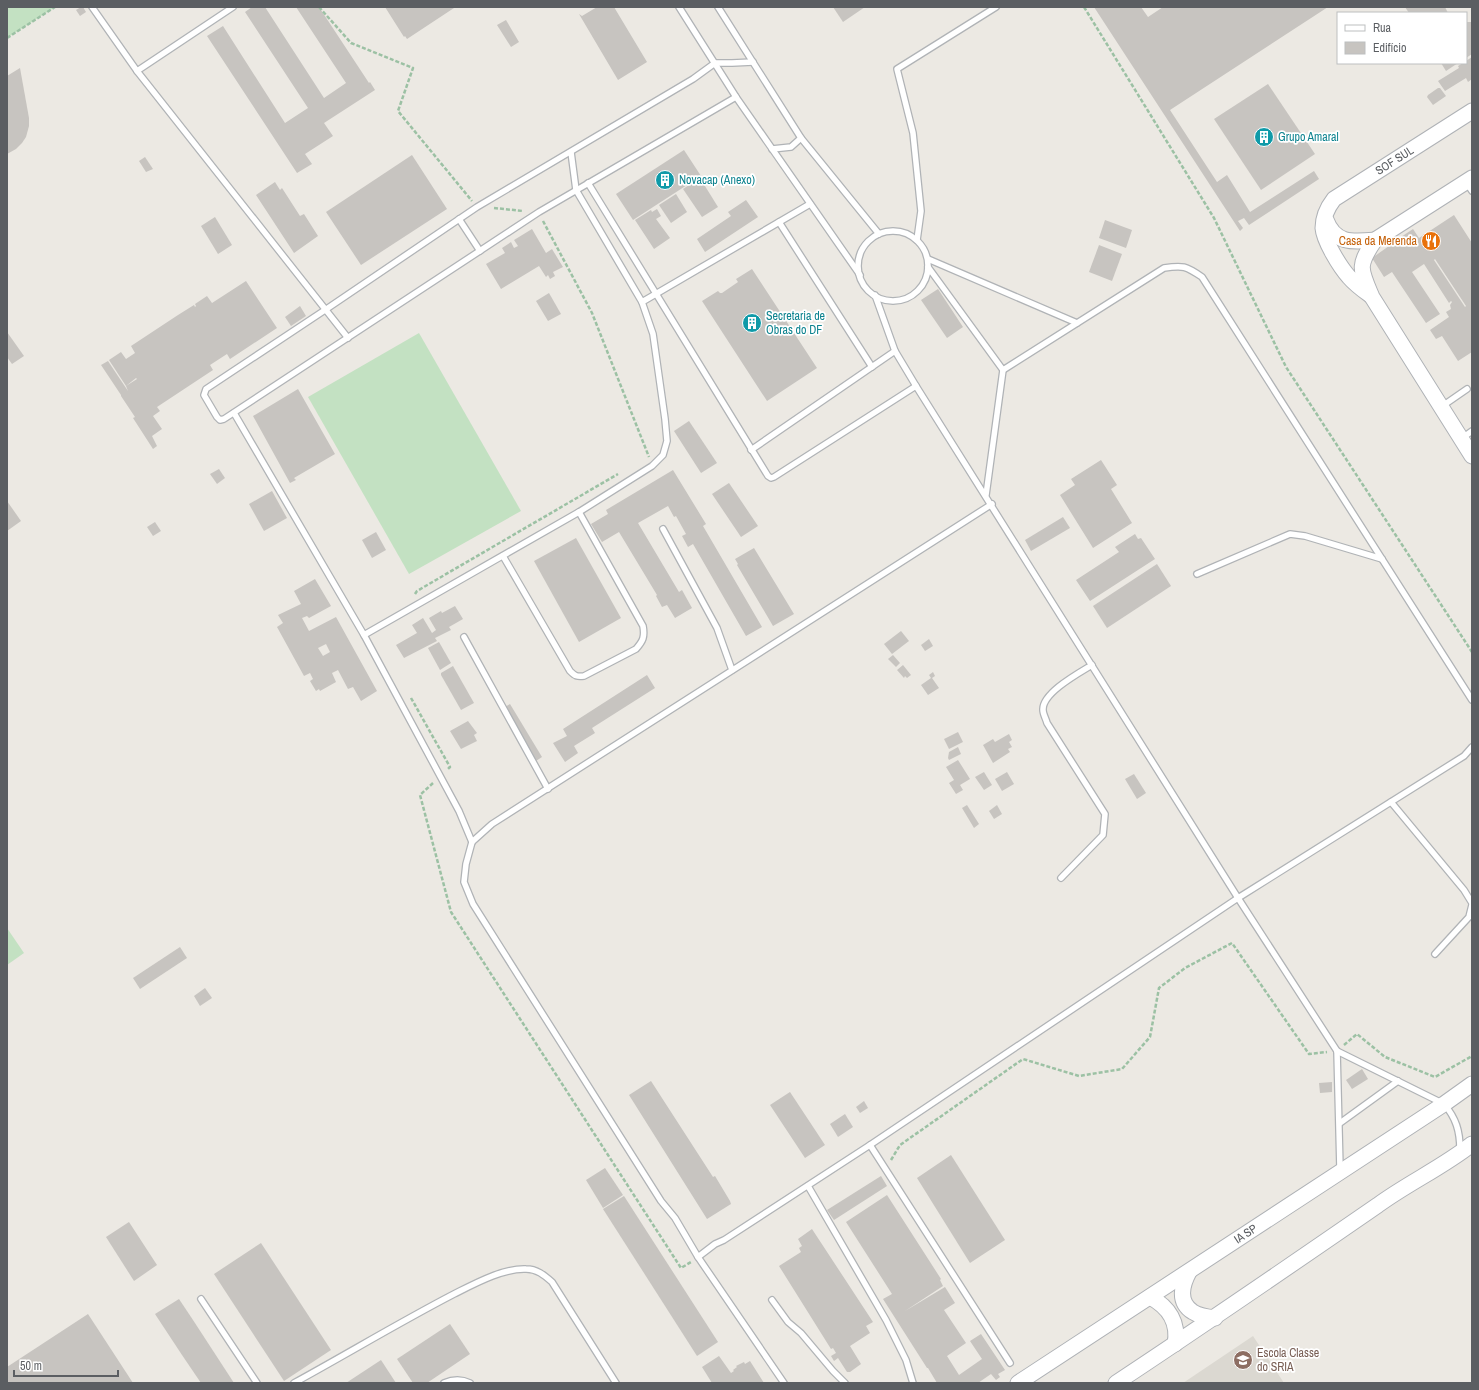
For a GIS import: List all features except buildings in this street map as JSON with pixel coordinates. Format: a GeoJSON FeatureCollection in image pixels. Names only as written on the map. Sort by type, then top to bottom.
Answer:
{"type":"FeatureCollection","features":[{"type":"Feature","properties":{"kind":"street","name":"SOF SUL"},"geometry":{"type":"LineString","coordinates":[[1324,217],[1329,205],[1334,199],[1472,111]]}},
{"type":"Feature","properties":{"kind":"street"},"geometry":{"type":"LineString","coordinates":[[1470,184],[1374,240],[1364,255],[1361,265],[1365,281],[1372,297],[1441,407],[1466,435],[1472,456]]}},
{"type":"Feature","properties":{"kind":"street"},"geometry":{"type":"LineString","coordinates":[[1324,217],[1330,229],[1339,237],[1347,241],[1374,240]]}},
{"type":"Feature","properties":{"kind":"street"},"geometry":{"type":"LineString","coordinates":[[1324,217],[1323,229],[1336,257],[1348,276],[1372,297]]}},
{"type":"Feature","properties":{"kind":"street","name":"IA SP"},"geometry":{"type":"LineString","coordinates":[[1018,1383],[1189,1272],[1472,1084]]}},
{"type":"Feature","properties":{"kind":"street"},"geometry":{"type":"LineString","coordinates":[[1116,1383],[1215,1318],[1383,1201],[1459,1154],[1472,1144]]}},
{"type":"Feature","properties":{"kind":"street"},"geometry":{"type":"LineString","coordinates":[[1189,1272],[1183,1282],[1181,1292],[1185,1303],[1192,1312],[1201,1316],[1215,1318]]}},
{"type":"Feature","properties":{"kind":"street"},"geometry":{"type":"LineString","coordinates":[[1150,1297],[1158,1301],[1168,1311],[1175,1323],[1176,1336],[1174,1344]]}},
{"type":"Feature","properties":{"kind":"lane"},"geometry":{"type":"LineString","coordinates":[[92,7],[137,71],[348,338]]}},
{"type":"Feature","properties":{"kind":"lane"},"geometry":{"type":"LineString","coordinates":[[137,71],[234,7]]}},
{"type":"Feature","properties":{"kind":"lane"},"geometry":{"type":"LineString","coordinates":[[679,7],[736,97],[860,275],[866,287],[875,295],[885,300],[905,298],[914,294],[922,286],[926,277],[928,267],[926,252],[917,240],[908,234],[899,231],[888,231],[879,234],[869,241],[862,251],[858,263],[860,275]]}},
{"type":"Feature","properties":{"kind":"lane"},"geometry":{"type":"LineString","coordinates":[[718,7],[801,138],[879,234]]}},
{"type":"Feature","properties":{"kind":"lane"},"geometry":{"type":"LineString","coordinates":[[917,240],[921,211],[913,133],[897,69],[996,7]]}},
{"type":"Feature","properties":{"kind":"lane"},"geometry":{"type":"LineString","coordinates":[[736,97],[539,212],[234,413],[220,420],[216,417],[204,394],[206,389],[477,207],[693,79],[715,63],[753,62]]}},
{"type":"Feature","properties":{"kind":"lane"},"geometry":{"type":"LineString","coordinates":[[772,149],[791,147],[801,138]]}},
{"type":"Feature","properties":{"kind":"lane"},"geometry":{"type":"LineString","coordinates":[[364,635],[579,512],[652,466],[663,455],[667,441],[653,334],[642,302],[576,190],[571,152]]}},
{"type":"Feature","properties":{"kind":"lane"},"geometry":{"type":"LineString","coordinates":[[588,183],[751,450],[768,476],[771,478],[916,386]]}},
{"type":"Feature","properties":{"kind":"lane"},"geometry":{"type":"LineString","coordinates":[[642,302],[810,204]]}},
{"type":"Feature","properties":{"kind":"lane"},"geometry":{"type":"LineString","coordinates":[[459,219],[480,251]]}},
{"type":"Feature","properties":{"kind":"lane"},"geometry":{"type":"LineString","coordinates":[[779,222],[872,367]]}},
{"type":"Feature","properties":{"kind":"lane"},"geometry":{"type":"LineString","coordinates":[[928,259],[1077,323]]}},
{"type":"Feature","properties":{"kind":"lane"},"geometry":{"type":"LineString","coordinates":[[1003,370],[1164,268],[1181,265],[1192,269],[1202,277],[1472,700]]}},
{"type":"Feature","properties":{"kind":"lane"},"geometry":{"type":"LineString","coordinates":[[928,267],[1003,370],[986,495]]}},
{"type":"Feature","properties":{"kind":"lane"},"geometry":{"type":"LineString","coordinates":[[875,295],[895,351],[916,386],[992,504],[1238,898],[1337,1051],[1340,1172]]}},
{"type":"Feature","properties":{"kind":"lane"},"geometry":{"type":"LineString","coordinates":[[751,450],[895,351]]}},
{"type":"Feature","properties":{"kind":"lane"},"geometry":{"type":"LineString","coordinates":[[1441,407],[1468,389]]}},
{"type":"Feature","properties":{"kind":"lane"},"geometry":{"type":"LineString","coordinates":[[234,413],[364,635],[459,811],[472,842]]}},
{"type":"Feature","properties":{"kind":"lane"},"geometry":{"type":"LineString","coordinates":[[784,1383],[698,1257],[675,1218],[661,1200],[473,904],[464,882],[466,864],[472,842],[492,824],[992,504]]}},
{"type":"Feature","properties":{"kind":"lane"},"geometry":{"type":"LineString","coordinates":[[503,556],[570,671],[574,675],[578,677],[584,676],[636,649],[642,642],[645,635],[643,626],[579,512]]}},
{"type":"Feature","properties":{"kind":"lane"},"geometry":{"type":"LineString","coordinates":[[663,529],[717,628],[732,670]]}},
{"type":"Feature","properties":{"kind":"lane"},"geometry":{"type":"LineString","coordinates":[[1197,574],[1290,534],[1306,536],[1382,559]]}},
{"type":"Feature","properties":{"kind":"lane"},"geometry":{"type":"LineString","coordinates":[[464,637],[548,789]]}},
{"type":"Feature","properties":{"kind":"lane"},"geometry":{"type":"LineString","coordinates":[[1061,878],[1103,835],[1105,814],[1047,723],[1043,710],[1045,701],[1063,683],[1092,665]]}},
{"type":"Feature","properties":{"kind":"lane"},"geometry":{"type":"LineString","coordinates":[[698,1257],[715,1244],[724,1240],[870,1145],[1238,898],[1464,756],[1472,747]]}},
{"type":"Feature","properties":{"kind":"lane"},"geometry":{"type":"LineString","coordinates":[[1391,802],[1464,890],[1472,904],[1469,917],[1435,954]]}},
{"type":"Feature","properties":{"kind":"lane"},"geometry":{"type":"LineString","coordinates":[[1337,1051],[1444,1104],[1452,1114],[1458,1126],[1460,1137],[1459,1154]]}},
{"type":"Feature","properties":{"kind":"lane"},"geometry":{"type":"LineString","coordinates":[[1340,1124],[1398,1081]]}},
{"type":"Feature","properties":{"kind":"lane"},"geometry":{"type":"LineString","coordinates":[[870,1145],[1010,1363]]}},
{"type":"Feature","properties":{"kind":"lane"},"geometry":{"type":"LineString","coordinates":[[808,1186],[886,1320],[906,1360],[913,1383]]}},
{"type":"Feature","properties":{"kind":"lane"},"geometry":{"type":"LineString","coordinates":[[294,1383],[413,1315],[478,1282],[524,1268],[534,1269],[543,1274],[552,1282],[616,1383]]}},
{"type":"Feature","properties":{"kind":"lane"},"geometry":{"type":"LineString","coordinates":[[201,1299],[257,1383]]}},
{"type":"Feature","properties":{"kind":"lane"},"geometry":{"type":"LineString","coordinates":[[772,1300],[788,1322],[801,1333],[845,1383]]}},
{"type":"Feature","properties":{"kind":"lane"},"geometry":{"type":"LineString","coordinates":[[444,1383],[449,1381],[464,1380],[470,1383]]}},
{"type":"Feature","properties":{"kind":"path"},"geometry":{"type":"LineString","coordinates":[[7,38],[56,7]]}},
{"type":"Feature","properties":{"kind":"path"},"geometry":{"type":"LineString","coordinates":[[319,7],[351,43],[413,68],[398,111],[477,207],[539,212],[592,313],[649,457]]}},
{"type":"Feature","properties":{"kind":"path"},"geometry":{"type":"LineString","coordinates":[[1084,7],[1214,218],[1286,367],[1472,652]]}},
{"type":"Feature","properties":{"kind":"path"},"geometry":{"type":"LineString","coordinates":[[413,597],[417,591],[621,472]]}},
{"type":"Feature","properties":{"kind":"path"},"geometry":{"type":"LineString","coordinates":[[407,692],[450,767],[420,795],[429,834],[451,912],[681,1268],[698,1257]]}},
{"type":"Feature","properties":{"kind":"path"},"geometry":{"type":"LineString","coordinates":[[885,1168],[900,1145],[1023,1059],[1079,1076],[1122,1069],[1150,1037],[1159,988],[1185,968],[1232,943],[1309,1054],[1337,1051],[1357,1034],[1385,1057],[1435,1076],[1472,1056]]}},
{"type":"Feature","properties":{"kind":"shaded area","name":"Escola Classe do SRIA"},"geometry":{"type":"Polygon","coordinates":[[[1253,1336],[1284,1383],[1183,1383],[1253,1336]]]}},
{"type":"Feature","properties":{"kind":"green space"},"geometry":{"type":"Polygon","coordinates":[[[7,7],[55,7],[7,38],[7,7]]]}},
{"type":"Feature","properties":{"kind":"green space"},"geometry":{"type":"Polygon","coordinates":[[[419,333],[521,511],[409,574],[308,397],[419,333]]]}},
{"type":"Feature","properties":{"kind":"green space"},"geometry":{"type":"Polygon","coordinates":[[[7,928],[24,953],[7,965],[7,928]]]}},
{"type":"Feature","properties":{"kind":"place","name":"Grupo Amaral"},"geometry":{"type":"Point","coordinates":[1264,137]}},
{"type":"Feature","properties":{"kind":"place","name":"Novacap (Anexo)"},"geometry":{"type":"Point","coordinates":[665,180]}},
{"type":"Feature","properties":{"kind":"place","name":"Casa da Merenda"},"geometry":{"type":"Point","coordinates":[1431,241]}},
{"type":"Feature","properties":{"kind":"place","name":"Secretaria de Obras do DF"},"geometry":{"type":"Point","coordinates":[752,323]}},
{"type":"Feature","properties":{"kind":"place","name":"Escola Classe do SRIA"},"geometry":{"type":"Point","coordinates":[1243,1360]}}]}
